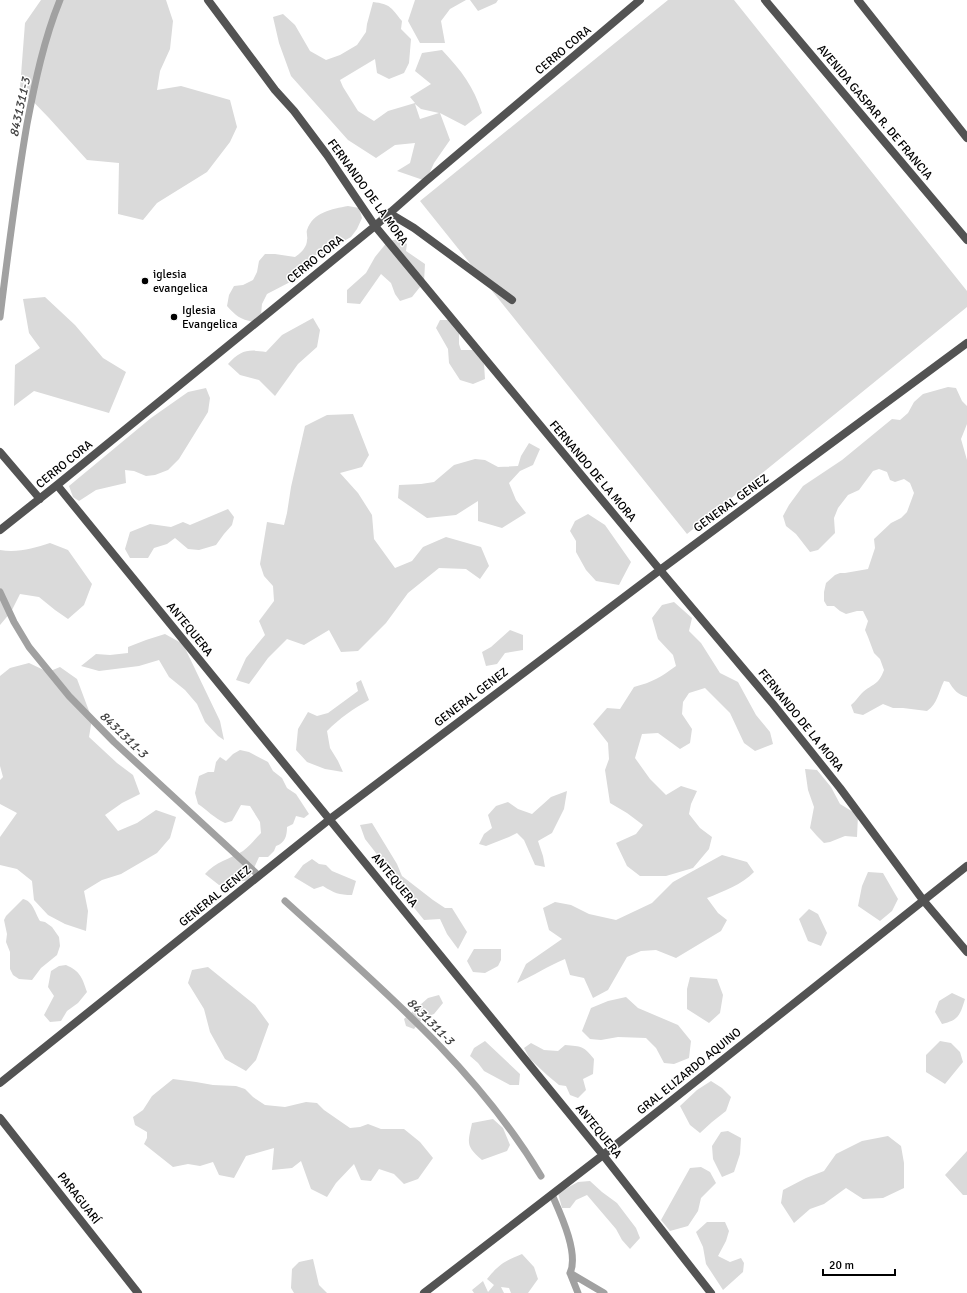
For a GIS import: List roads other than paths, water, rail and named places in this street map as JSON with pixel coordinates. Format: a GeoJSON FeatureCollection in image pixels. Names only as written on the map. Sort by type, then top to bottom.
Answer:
{"type":"FeatureCollection","features":[{"type":"Feature","properties":{"kind":"street","name":"FERNANDO DE LA MORA"},"geometry":{"type":"LineString","coordinates":[[208,0],[275,90],[294,111],[327,155],[375,226],[773,704],[840,788],[923,900],[967,952]]}},
{"type":"Feature","properties":{"kind":"street","name":"CERRO CORA"},"geometry":{"type":"LineString","coordinates":[[0,530],[57,486],[375,226],[640,0]]}},
{"type":"Feature","properties":{"kind":"street","name":"AVENIDA GASPAR R. DE FRANCIA"},"geometry":{"type":"LineString","coordinates":[[765,0],[967,240]]}},
{"type":"Feature","properties":{"kind":"street"},"geometry":{"type":"LineString","coordinates":[[858,0],[967,138]]}},
{"type":"Feature","properties":{"kind":"street"},"geometry":{"type":"LineString","coordinates":[[389,213],[414,228],[512,300]]}},
{"type":"Feature","properties":{"kind":"street","name":"GENERAL GENEZ"},"geometry":{"type":"LineString","coordinates":[[0,1083],[330,819],[660,570],[967,343]]}},
{"type":"Feature","properties":{"kind":"street"},"geometry":{"type":"LineString","coordinates":[[0,452],[40,499]]}},
{"type":"Feature","properties":{"kind":"street","name":"ANTEQUERA"},"geometry":{"type":"LineString","coordinates":[[57,486],[603,1155],[711,1293]]}},
{"type":"Feature","properties":{"kind":"street","name":"GRAL ELIZARDO AQUINO"},"geometry":{"type":"LineString","coordinates":[[424,1293],[603,1155],[967,866]]}},
{"type":"Feature","properties":{"kind":"street","name":"PARAGUARÍ"},"geometry":{"type":"LineString","coordinates":[[0,1118],[138,1293]]}},
{"type":"Feature","properties":{"kind":"waterway","name":"8431311-3"},"geometry":{"type":"LineString","coordinates":[[0,317],[9,244],[27,124],[45,45],[60,0]]}},
{"type":"Feature","properties":{"kind":"waterway","name":"8431311-3"},"geometry":{"type":"LineString","coordinates":[[0,592],[14,622],[29,647],[69,696],[114,742],[256,873]]}},
{"type":"Feature","properties":{"kind":"waterway","name":"8431311-3"},"geometry":{"type":"LineString","coordinates":[[285,901],[389,996],[456,1063],[487,1099],[515,1136],[541,1176]]}},
{"type":"Feature","properties":{"kind":"waterway","name":"8431311-3"},"geometry":{"type":"LineString","coordinates":[[553,1197],[571,1245],[572,1265],[570,1273],[578,1293]]}},
{"type":"Feature","properties":{"kind":"waterway"},"geometry":{"type":"LineString","coordinates":[[570,1273],[604,1293]]}},
{"type":"Feature","properties":{"kind":"place","name":"iglesia evangelica"},"geometry":{"type":"Point","coordinates":[145,281]}},
{"type":"Feature","properties":{"kind":"place","name":"Iglesia Evangelica"},"geometry":{"type":"Point","coordinates":[174,317]}}]}
